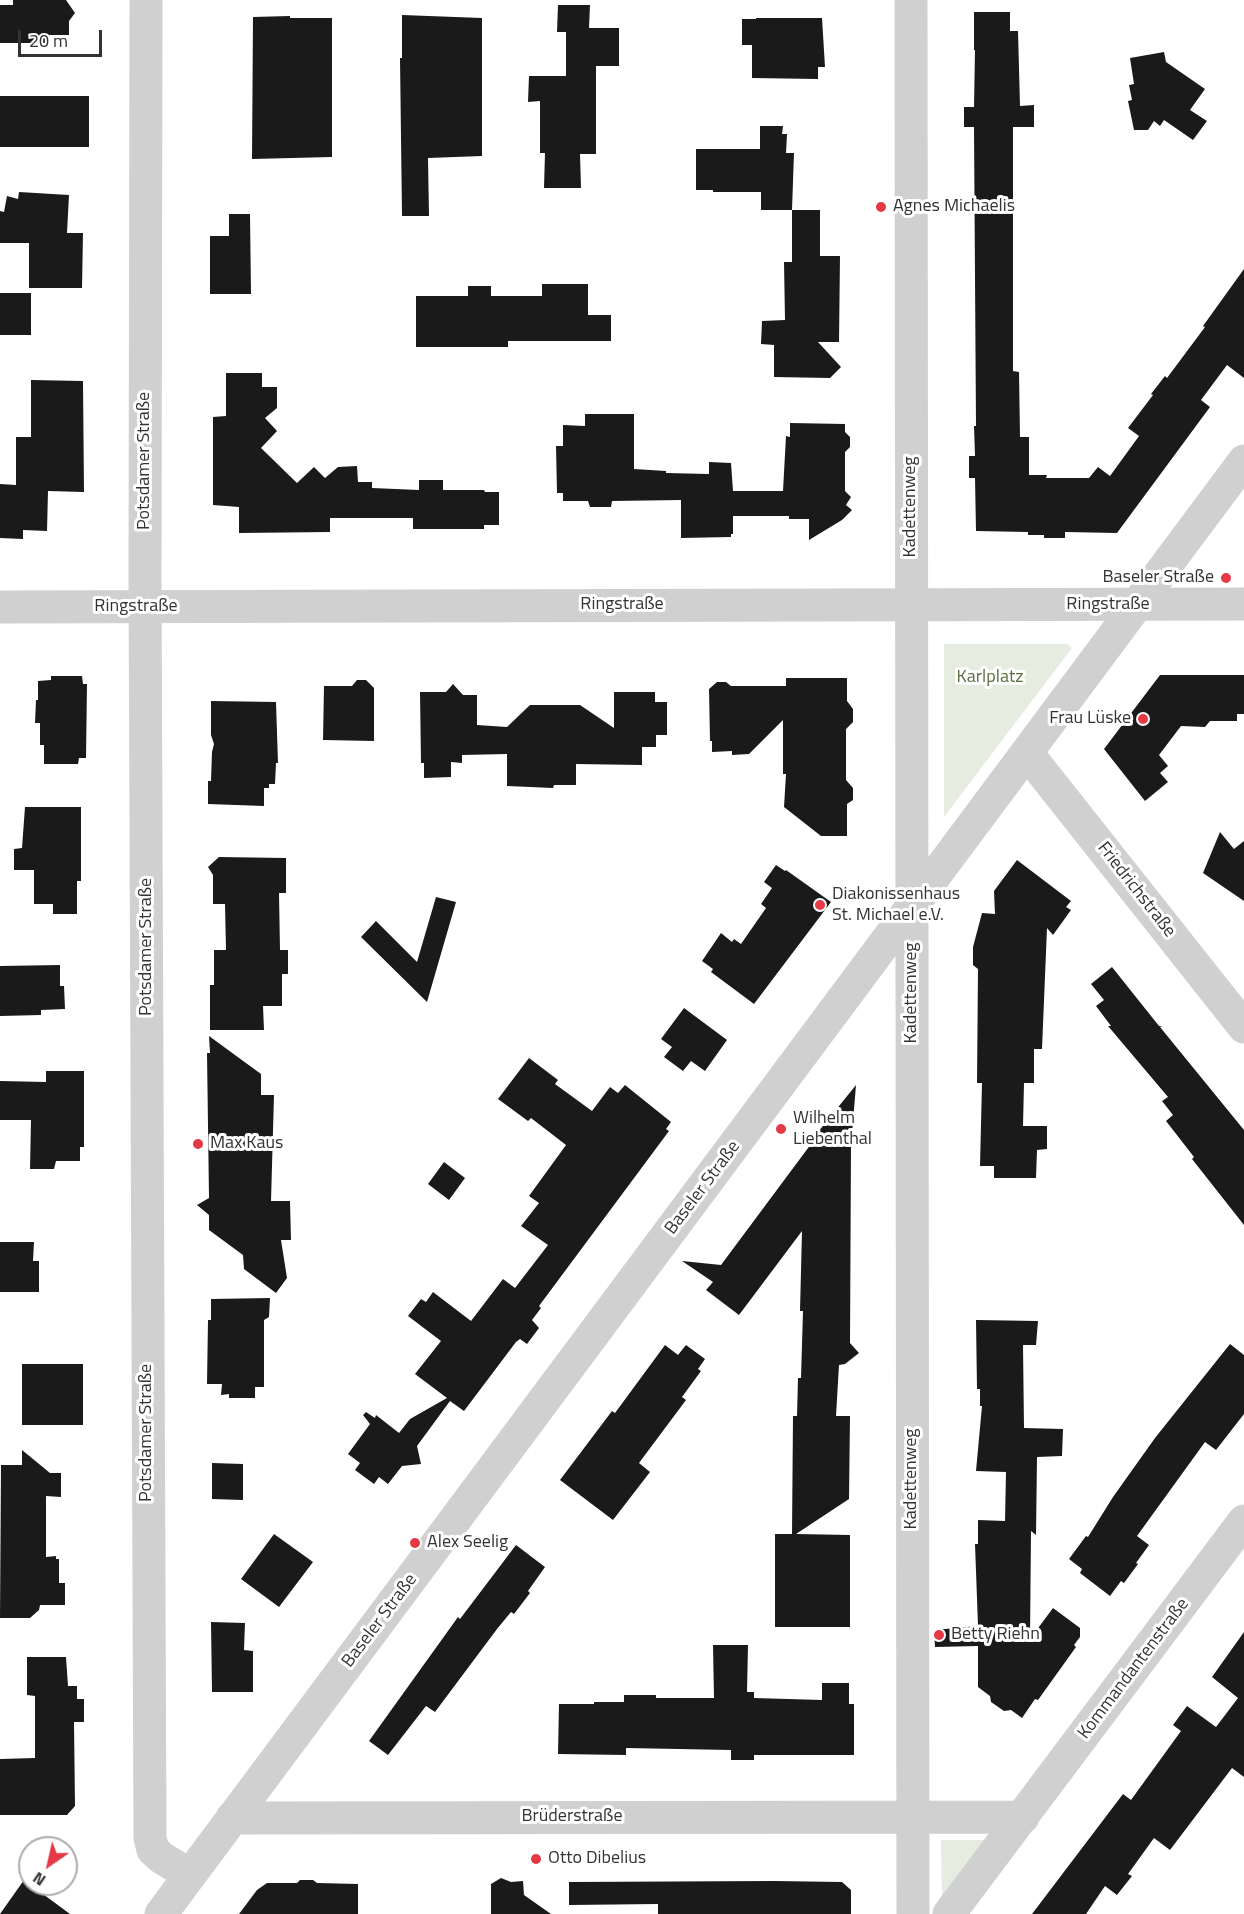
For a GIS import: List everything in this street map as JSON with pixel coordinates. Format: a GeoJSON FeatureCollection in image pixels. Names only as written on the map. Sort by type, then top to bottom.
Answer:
{"type":"FeatureCollection","features":[{"type":"Feature","properties":{"kind":"street","name":"Potsdamer Straße"},"geometry":{"type":"LineString","coordinates":[[146,0],[145,606],[150,1838],[153,1850],[190,1875]]}},
{"type":"Feature","properties":{"kind":"street","name":"Kadettenweg"},"geometry":{"type":"LineString","coordinates":[[911,0],[913,1914]]}},
{"type":"Feature","properties":{"kind":"street","name":"Baseler Straße"},"geometry":{"type":"LineString","coordinates":[[161,1914],[1244,461]]}},
{"type":"Feature","properties":{"kind":"street","name":"Ringstraße"},"geometry":{"type":"LineString","coordinates":[[0,608],[1244,604]]}},
{"type":"Feature","properties":{"kind":"street","name":"Friedrichstraße"},"geometry":{"type":"LineString","coordinates":[[1028,753],[1244,1027]]}},
{"type":"Feature","properties":{"kind":"street","name":"Kommandantenstraße"},"geometry":{"type":"LineString","coordinates":[[949,1914],[1244,1521]]}},
{"type":"Feature","properties":{"kind":"street"},"geometry":{"type":"LineString","coordinates":[[913,1816],[1023,1817]]}},
{"type":"Feature","properties":{"kind":"street","name":"Brüderstraße"},"geometry":{"type":"LineString","coordinates":[[232,1818],[913,1816]]}},
{"type":"Feature","properties":{"kind":"green space","name":"Karlplatz"},"geometry":{"type":"Polygon","coordinates":[[[944,644],[1067,644],[1072,648],[944,817],[944,644]]]}},
{"type":"Feature","properties":{"kind":"green space"},"geometry":{"type":"Polygon","coordinates":[[[941,1840],[990,1840],[942,1901],[941,1844],[941,1840]]]}},
{"type":"Feature","properties":{"kind":"building"},"geometry":{"type":"Polygon","coordinates":[[[13,0],[66,0],[75,13],[69,21],[69,35],[47,35],[47,43],[0,43],[0,5],[13,5],[13,0]]]}},
{"type":"Feature","properties":{"kind":"building"},"geometry":{"type":"Polygon","coordinates":[[[558,5],[590,5],[589,28],[619,28],[619,66],[596,66],[596,154],[580,154],[581,188],[544,188],[545,153],[540,153],[540,101],[528,102],[529,76],[566,76],[566,32],[557,32],[558,5]]]}},
{"type":"Feature","properties":{"kind":"building"},"geometry":{"type":"Polygon","coordinates":[[[974,12],[1010,12],[1010,31],[1018,31],[1020,106],[1034,105],[1034,127],[1013,127],[1013,371],[1019,372],[1020,437],[1029,437],[1029,475],[1047,475],[1046,478],[1089,478],[1098,467],[1110,476],[1139,436],[1128,428],[1153,395],[1151,394],[1165,376],[1167,378],[1205,327],[1203,326],[1244,269],[1244,378],[1227,365],[1201,400],[1210,407],[1117,533],[1065,532],[1065,538],[1044,538],[1044,535],[1028,535],[1028,532],[976,531],[975,478],[969,478],[969,456],[975,456],[974,426],[976,426],[974,127],[964,127],[964,107],[974,107],[974,12]]]}},
{"type":"Feature","properties":{"kind":"building"},"geometry":{"type":"Polygon","coordinates":[[[402,15],[482,18],[482,156],[428,158],[429,216],[402,216],[400,58],[402,58],[402,15]]]}},
{"type":"Feature","properties":{"kind":"building"},"geometry":{"type":"Polygon","coordinates":[[[290,16],[290,18],[332,18],[332,157],[252,159],[253,17],[290,16]]]}},
{"type":"Feature","properties":{"kind":"building"},"geometry":{"type":"Polygon","coordinates":[[[822,18],[825,67],[818,67],[818,79],[752,78],[752,45],[742,45],[742,19],[822,18]]]}},
{"type":"Feature","properties":{"kind":"building"},"geometry":{"type":"Polygon","coordinates":[[[1164,52],[1166,62],[1205,89],[1190,110],[1207,121],[1193,140],[1164,120],[1160,126],[1154,121],[1148,130],[1134,130],[1128,101],[1132,100],[1129,85],[1134,84],[1130,58],[1164,52]]]}},
{"type":"Feature","properties":{"kind":"building"},"geometry":{"type":"Polygon","coordinates":[[[0,96],[89,96],[89,147],[0,147],[0,96]]]}},
{"type":"Feature","properties":{"kind":"building"},"geometry":{"type":"Polygon","coordinates":[[[760,126],[783,126],[782,134],[787,134],[786,153],[794,153],[792,210],[761,210],[761,192],[696,190],[696,149],[760,149],[760,126]]]}},
{"type":"Feature","properties":{"kind":"building"},"geometry":{"type":"Polygon","coordinates":[[[19,192],[69,195],[67,233],[83,233],[82,288],[29,288],[29,243],[0,243],[0,211],[4,212],[7,196],[18,199],[19,192]]]}},
{"type":"Feature","properties":{"kind":"building"},"geometry":{"type":"Polygon","coordinates":[[[792,210],[820,210],[820,256],[840,256],[839,342],[818,342],[841,367],[830,378],[774,377],[774,345],[761,344],[762,321],[785,320],[784,262],[792,262],[792,210]]]}},
{"type":"Feature","properties":{"kind":"building"},"geometry":{"type":"Polygon","coordinates":[[[229,214],[250,214],[251,294],[210,294],[210,236],[229,236],[229,214]]]}},
{"type":"Feature","properties":{"kind":"building"},"geometry":{"type":"Polygon","coordinates":[[[542,284],[588,284],[588,315],[611,315],[611,341],[508,341],[508,347],[416,347],[416,296],[468,296],[468,286],[491,286],[491,296],[542,296],[542,284]]]}},
{"type":"Feature","properties":{"kind":"building"},"geometry":{"type":"Polygon","coordinates":[[[0,293],[31,293],[31,335],[0,335],[0,293]]]}},
{"type":"Feature","properties":{"kind":"building"},"geometry":{"type":"Polygon","coordinates":[[[226,373],[262,373],[262,387],[277,387],[277,408],[265,418],[277,431],[261,448],[297,483],[314,467],[325,478],[338,467],[357,466],[358,482],[372,482],[372,488],[419,490],[419,480],[443,480],[443,490],[499,492],[499,525],[484,525],[484,529],[413,529],[413,518],[330,518],[330,532],[239,533],[239,507],[213,505],[213,417],[226,416],[226,373]]]}},
{"type":"Feature","properties":{"kind":"building"},"geometry":{"type":"Polygon","coordinates":[[[31,380],[83,381],[84,492],[48,491],[47,531],[23,530],[23,539],[0,538],[0,484],[16,485],[16,437],[31,437],[31,380]]]}},
{"type":"Feature","properties":{"kind":"building"},"geometry":{"type":"Polygon","coordinates":[[[585,414],[634,414],[634,469],[666,471],[666,473],[709,474],[709,462],[731,463],[733,491],[783,491],[786,436],[790,437],[790,423],[845,424],[845,432],[850,437],[850,447],[845,452],[845,491],[851,497],[846,505],[852,510],[842,520],[809,540],[809,519],[789,519],[789,516],[733,516],[731,537],[681,538],[681,500],[612,501],[611,507],[590,507],[588,501],[563,501],[563,493],[557,493],[556,446],[563,446],[563,425],[585,426],[585,414]]]}},
{"type":"Feature","properties":{"kind":"building"},"geometry":{"type":"Polygon","coordinates":[[[1160,675],[1244,675],[1244,714],[1237,714],[1237,721],[1210,721],[1205,727],[1181,726],[1159,755],[1168,766],[1160,773],[1168,782],[1145,801],[1104,749],[1160,675]]]}},
{"type":"Feature","properties":{"kind":"building"},"geometry":{"type":"Polygon","coordinates":[[[51,676],[82,676],[83,684],[87,684],[86,758],[79,758],[78,764],[44,764],[44,745],[40,745],[40,723],[35,723],[36,700],[38,700],[38,681],[51,680],[51,676]]]}},
{"type":"Feature","properties":{"kind":"building"},"geometry":{"type":"Polygon","coordinates":[[[786,678],[847,678],[847,701],[853,709],[853,722],[846,729],[846,780],[853,788],[853,800],[847,804],[847,836],[821,836],[784,807],[786,774],[783,774],[783,720],[749,754],[732,755],[732,751],[712,752],[709,689],[717,682],[726,682],[731,686],[786,686],[786,678]]]}},
{"type":"Feature","properties":{"kind":"building"},"geometry":{"type":"Polygon","coordinates":[[[357,680],[366,680],[374,688],[374,741],[323,740],[324,686],[352,686],[357,680]]]}},
{"type":"Feature","properties":{"kind":"building"},"geometry":{"type":"Polygon","coordinates":[[[453,684],[463,695],[477,695],[477,725],[507,727],[530,705],[580,705],[614,728],[614,692],[655,692],[655,702],[667,702],[667,735],[656,735],[656,747],[642,747],[642,765],[576,764],[576,785],[554,785],[553,788],[507,786],[507,754],[462,755],[462,763],[451,762],[451,777],[424,778],[424,763],[421,763],[420,692],[446,692],[453,684]]]}},
{"type":"Feature","properties":{"kind":"building"},"geometry":{"type":"Polygon","coordinates":[[[211,701],[276,702],[278,763],[276,763],[275,784],[269,784],[269,788],[264,788],[264,806],[208,804],[208,781],[211,781],[214,744],[211,735],[211,701]]]}},
{"type":"Feature","properties":{"kind":"building"},"geometry":{"type":"Polygon","coordinates":[[[25,807],[81,807],[81,881],[77,881],[77,914],[53,914],[53,904],[34,904],[34,870],[14,870],[14,849],[22,848],[25,807]]]}},
{"type":"Feature","properties":{"kind":"building"},"geometry":{"type":"Polygon","coordinates":[[[1220,832],[1234,849],[1244,841],[1244,901],[1203,873],[1220,832]]]}},
{"type":"Feature","properties":{"kind":"building"},"geometry":{"type":"Polygon","coordinates":[[[219,857],[286,858],[286,893],[279,893],[280,950],[288,950],[288,974],[282,974],[282,1006],[263,1006],[264,1030],[210,1030],[210,985],[214,985],[214,950],[226,950],[225,904],[213,904],[213,875],[208,867],[219,857]]]}},
{"type":"Feature","properties":{"kind":"building"},"geometry":{"type":"Polygon","coordinates":[[[1017,860],[1071,901],[1066,907],[1071,910],[1053,935],[1047,928],[1042,1049],[1034,1049],[1034,1083],[1024,1083],[1023,1126],[1047,1126],[1047,1149],[1037,1150],[1036,1178],[994,1178],[994,1166],[980,1166],[982,1083],[977,1083],[978,969],[973,965],[973,947],[982,913],[995,914],[994,891],[1017,860]]]}},
{"type":"Feature","properties":{"kind":"building"},"geometry":{"type":"Polygon","coordinates":[[[776,865],[831,902],[754,1004],[711,972],[713,969],[702,961],[721,933],[732,942],[734,939],[741,944],[766,908],[761,904],[772,888],[764,882],[776,865]]]}},
{"type":"Feature","properties":{"kind":"building"},"geometry":{"type":"Polygon","coordinates":[[[436,897],[456,902],[427,1002],[361,937],[376,921],[417,962],[436,897]]]}},
{"type":"Feature","properties":{"kind":"building"},"geometry":{"type":"Polygon","coordinates":[[[60,965],[60,986],[64,986],[65,1009],[41,1010],[41,1015],[0,1016],[0,966],[60,965]]]}},
{"type":"Feature","properties":{"kind":"building"},"geometry":{"type":"Polygon","coordinates":[[[1112,967],[1244,1130],[1244,1225],[1192,1159],[1194,1157],[1166,1121],[1173,1115],[1162,1101],[1168,1097],[1108,1026],[1111,1026],[1096,1006],[1104,1000],[1091,984],[1112,967]]]}},
{"type":"Feature","properties":{"kind":"building"},"geometry":{"type":"Polygon","coordinates":[[[684,1008],[727,1040],[705,1071],[691,1061],[683,1071],[664,1057],[672,1047],[661,1039],[684,1008]]]}},
{"type":"Feature","properties":{"kind":"building"},"geometry":{"type":"Polygon","coordinates":[[[209,1036],[261,1074],[261,1095],[274,1095],[271,1201],[290,1201],[291,1240],[281,1240],[287,1278],[276,1293],[244,1269],[243,1255],[209,1230],[209,1215],[197,1205],[209,1198],[207,1053],[210,1053],[209,1036]]]}},
{"type":"Feature","properties":{"kind":"building"},"geometry":{"type":"Polygon","coordinates":[[[529,1058],[558,1080],[555,1084],[592,1111],[610,1087],[618,1093],[625,1085],[671,1122],[666,1129],[669,1131],[539,1306],[541,1308],[532,1320],[539,1328],[527,1344],[520,1339],[516,1342],[464,1411],[450,1401],[417,1446],[421,1464],[402,1466],[388,1484],[379,1477],[374,1484],[355,1470],[360,1463],[348,1454],[370,1424],[363,1415],[366,1412],[375,1418],[376,1415],[399,1433],[410,1419],[447,1398],[415,1374],[441,1341],[408,1316],[421,1299],[426,1302],[433,1292],[471,1321],[503,1279],[515,1288],[548,1245],[521,1226],[539,1203],[529,1196],[566,1145],[531,1118],[528,1121],[498,1099],[529,1058]]]}},
{"type":"Feature","properties":{"kind":"building"},"geometry":{"type":"Polygon","coordinates":[[[46,1071],[84,1071],[84,1147],[80,1147],[80,1161],[56,1161],[54,1169],[30,1169],[31,1120],[0,1120],[0,1081],[46,1082],[46,1071]]]}},
{"type":"Feature","properties":{"kind":"building"},"geometry":{"type":"Polygon","coordinates":[[[856,1085],[851,1146],[850,1343],[859,1353],[845,1364],[839,1365],[836,1416],[850,1416],[849,1499],[796,1534],[850,1535],[850,1627],[775,1627],[775,1534],[792,1534],[793,1416],[797,1416],[798,1378],[801,1378],[802,1231],[739,1315],[706,1290],[713,1282],[682,1261],[721,1265],[814,1137],[856,1085]]]}},
{"type":"Feature","properties":{"kind":"building"},"geometry":{"type":"Polygon","coordinates":[[[444,1162],[465,1178],[449,1200],[428,1184],[444,1162]]]}},
{"type":"Feature","properties":{"kind":"building"},"geometry":{"type":"Polygon","coordinates":[[[0,1242],[34,1242],[33,1261],[39,1261],[39,1292],[0,1292],[0,1242]]]}},
{"type":"Feature","properties":{"kind":"building"},"geometry":{"type":"Polygon","coordinates":[[[270,1298],[269,1317],[264,1320],[264,1387],[255,1387],[255,1398],[229,1398],[229,1394],[221,1395],[222,1384],[207,1384],[208,1320],[211,1320],[211,1299],[270,1298]]]}},
{"type":"Feature","properties":{"kind":"building"},"geometry":{"type":"Polygon","coordinates":[[[976,1320],[1038,1321],[1036,1345],[1023,1345],[1024,1428],[1063,1429],[1062,1456],[1037,1457],[1036,1535],[1031,1531],[1030,1639],[1053,1608],[1080,1628],[1080,1637],[1074,1645],[1076,1647],[1038,1700],[1035,1699],[1022,1718],[1011,1710],[1004,1711],[991,1702],[990,1696],[978,1687],[978,1646],[935,1647],[934,1630],[978,1626],[975,1544],[978,1544],[978,1520],[1005,1521],[1006,1472],[976,1471],[982,1406],[980,1406],[980,1389],[977,1389],[976,1320]]]}},
{"type":"Feature","properties":{"kind":"building"},"geometry":{"type":"Polygon","coordinates":[[[1230,1344],[1244,1355],[1244,1414],[1216,1450],[1205,1442],[1137,1536],[1149,1545],[1124,1583],[1121,1581],[1110,1596],[1080,1573],[1082,1569],[1069,1559],[1086,1536],[1088,1537],[1155,1438],[1230,1344]]]}},
{"type":"Feature","properties":{"kind":"building"},"geometry":{"type":"Polygon","coordinates":[[[665,1345],[678,1355],[686,1345],[705,1359],[698,1369],[701,1371],[682,1397],[686,1400],[639,1463],[650,1472],[613,1520],[560,1480],[612,1411],[615,1413],[665,1345]]]}},
{"type":"Feature","properties":{"kind":"building"},"geometry":{"type":"Polygon","coordinates":[[[22,1364],[83,1364],[83,1425],[22,1425],[22,1364]]]}},
{"type":"Feature","properties":{"kind":"building"},"geometry":{"type":"Polygon","coordinates":[[[22,1450],[50,1473],[61,1473],[61,1497],[46,1496],[46,1557],[56,1556],[56,1559],[59,1559],[59,1583],[65,1583],[65,1605],[40,1605],[39,1610],[30,1618],[0,1618],[1,1465],[22,1465],[22,1450]]]}},
{"type":"Feature","properties":{"kind":"building"},"geometry":{"type":"Polygon","coordinates":[[[212,1463],[243,1464],[243,1500],[212,1499],[212,1463]]]}},
{"type":"Feature","properties":{"kind":"building"},"geometry":{"type":"Polygon","coordinates":[[[274,1534],[313,1562],[279,1607],[241,1579],[274,1534]]]}},
{"type":"Feature","properties":{"kind":"building"},"geometry":{"type":"Polygon","coordinates":[[[516,1545],[545,1567],[528,1591],[530,1593],[514,1614],[511,1612],[497,1629],[435,1712],[426,1706],[388,1755],[369,1741],[458,1617],[460,1619],[516,1545]]]}},
{"type":"Feature","properties":{"kind":"building"},"geometry":{"type":"Polygon","coordinates":[[[211,1622],[245,1623],[244,1650],[253,1651],[253,1692],[212,1692],[211,1622]]]}},
{"type":"Feature","properties":{"kind":"building"},"geometry":{"type":"Polygon","coordinates":[[[1244,1632],[1244,1777],[1232,1768],[1170,1850],[1154,1838],[1128,1874],[1132,1876],[1117,1895],[1105,1886],[1086,1914],[1032,1914],[1123,1794],[1131,1800],[1181,1731],[1173,1725],[1187,1706],[1216,1727],[1238,1698],[1212,1677],[1244,1632]]]}},
{"type":"Feature","properties":{"kind":"building"},"geometry":{"type":"Polygon","coordinates":[[[713,1645],[748,1645],[747,1692],[754,1692],[754,1698],[822,1700],[822,1683],[849,1683],[849,1704],[854,1704],[854,1755],[754,1755],[754,1760],[731,1760],[731,1750],[626,1748],[626,1755],[558,1754],[559,1704],[624,1702],[624,1695],[656,1695],[656,1698],[714,1698],[713,1645]]]}},
{"type":"Feature","properties":{"kind":"building"},"geometry":{"type":"Polygon","coordinates":[[[27,1657],[66,1657],[68,1686],[77,1686],[77,1699],[84,1699],[84,1722],[74,1722],[75,1806],[67,1815],[0,1815],[0,1759],[35,1758],[35,1696],[27,1695],[27,1657]]]}},
{"type":"Feature","properties":{"kind":"building"},"geometry":{"type":"Polygon","coordinates":[[[501,1878],[511,1882],[523,1881],[524,1895],[551,1914],[491,1914],[491,1884],[501,1878]]]}},
{"type":"Feature","properties":{"kind":"building"},"geometry":{"type":"Polygon","coordinates":[[[300,1880],[313,1880],[317,1883],[358,1884],[358,1914],[239,1914],[257,1890],[267,1883],[297,1883],[300,1880]]]}},
{"type":"Feature","properties":{"kind":"building"},"geometry":{"type":"Polygon","coordinates":[[[569,1882],[842,1882],[851,1890],[851,1914],[658,1914],[658,1904],[569,1905],[569,1882]]]}},
{"type":"Feature","properties":{"kind":"building"},"geometry":{"type":"Polygon","coordinates":[[[18,1888],[18,1896],[46,1896],[70,1914],[0,1914],[18,1888]]]}},
{"type":"Feature","properties":{"kind":"place","name":"Agnes Michaelis"},"geometry":{"type":"Point","coordinates":[881,207]}},
{"type":"Feature","properties":{"kind":"place","name":"Baseler Straße"},"geometry":{"type":"Point","coordinates":[1226,578]}},
{"type":"Feature","properties":{"kind":"place","name":"Frau Lüske"},"geometry":{"type":"Point","coordinates":[1143,719]}},
{"type":"Feature","properties":{"kind":"place","name":"Diakonissenhaus St. Michael e.V."},"geometry":{"type":"Point","coordinates":[820,905]}},
{"type":"Feature","properties":{"kind":"place","name":"Wilhelm Liebenthal"},"geometry":{"type":"Point","coordinates":[781,1129]}},
{"type":"Feature","properties":{"kind":"place","name":"Max Kaus"},"geometry":{"type":"Point","coordinates":[198,1144]}},
{"type":"Feature","properties":{"kind":"place","name":"Alex Seelig"},"geometry":{"type":"Point","coordinates":[415,1543]}},
{"type":"Feature","properties":{"kind":"place","name":"Betty Riehn"},"geometry":{"type":"Point","coordinates":[939,1635]}},
{"type":"Feature","properties":{"kind":"place","name":"Otto Dibelius"},"geometry":{"type":"Point","coordinates":[536,1859]}}]}
